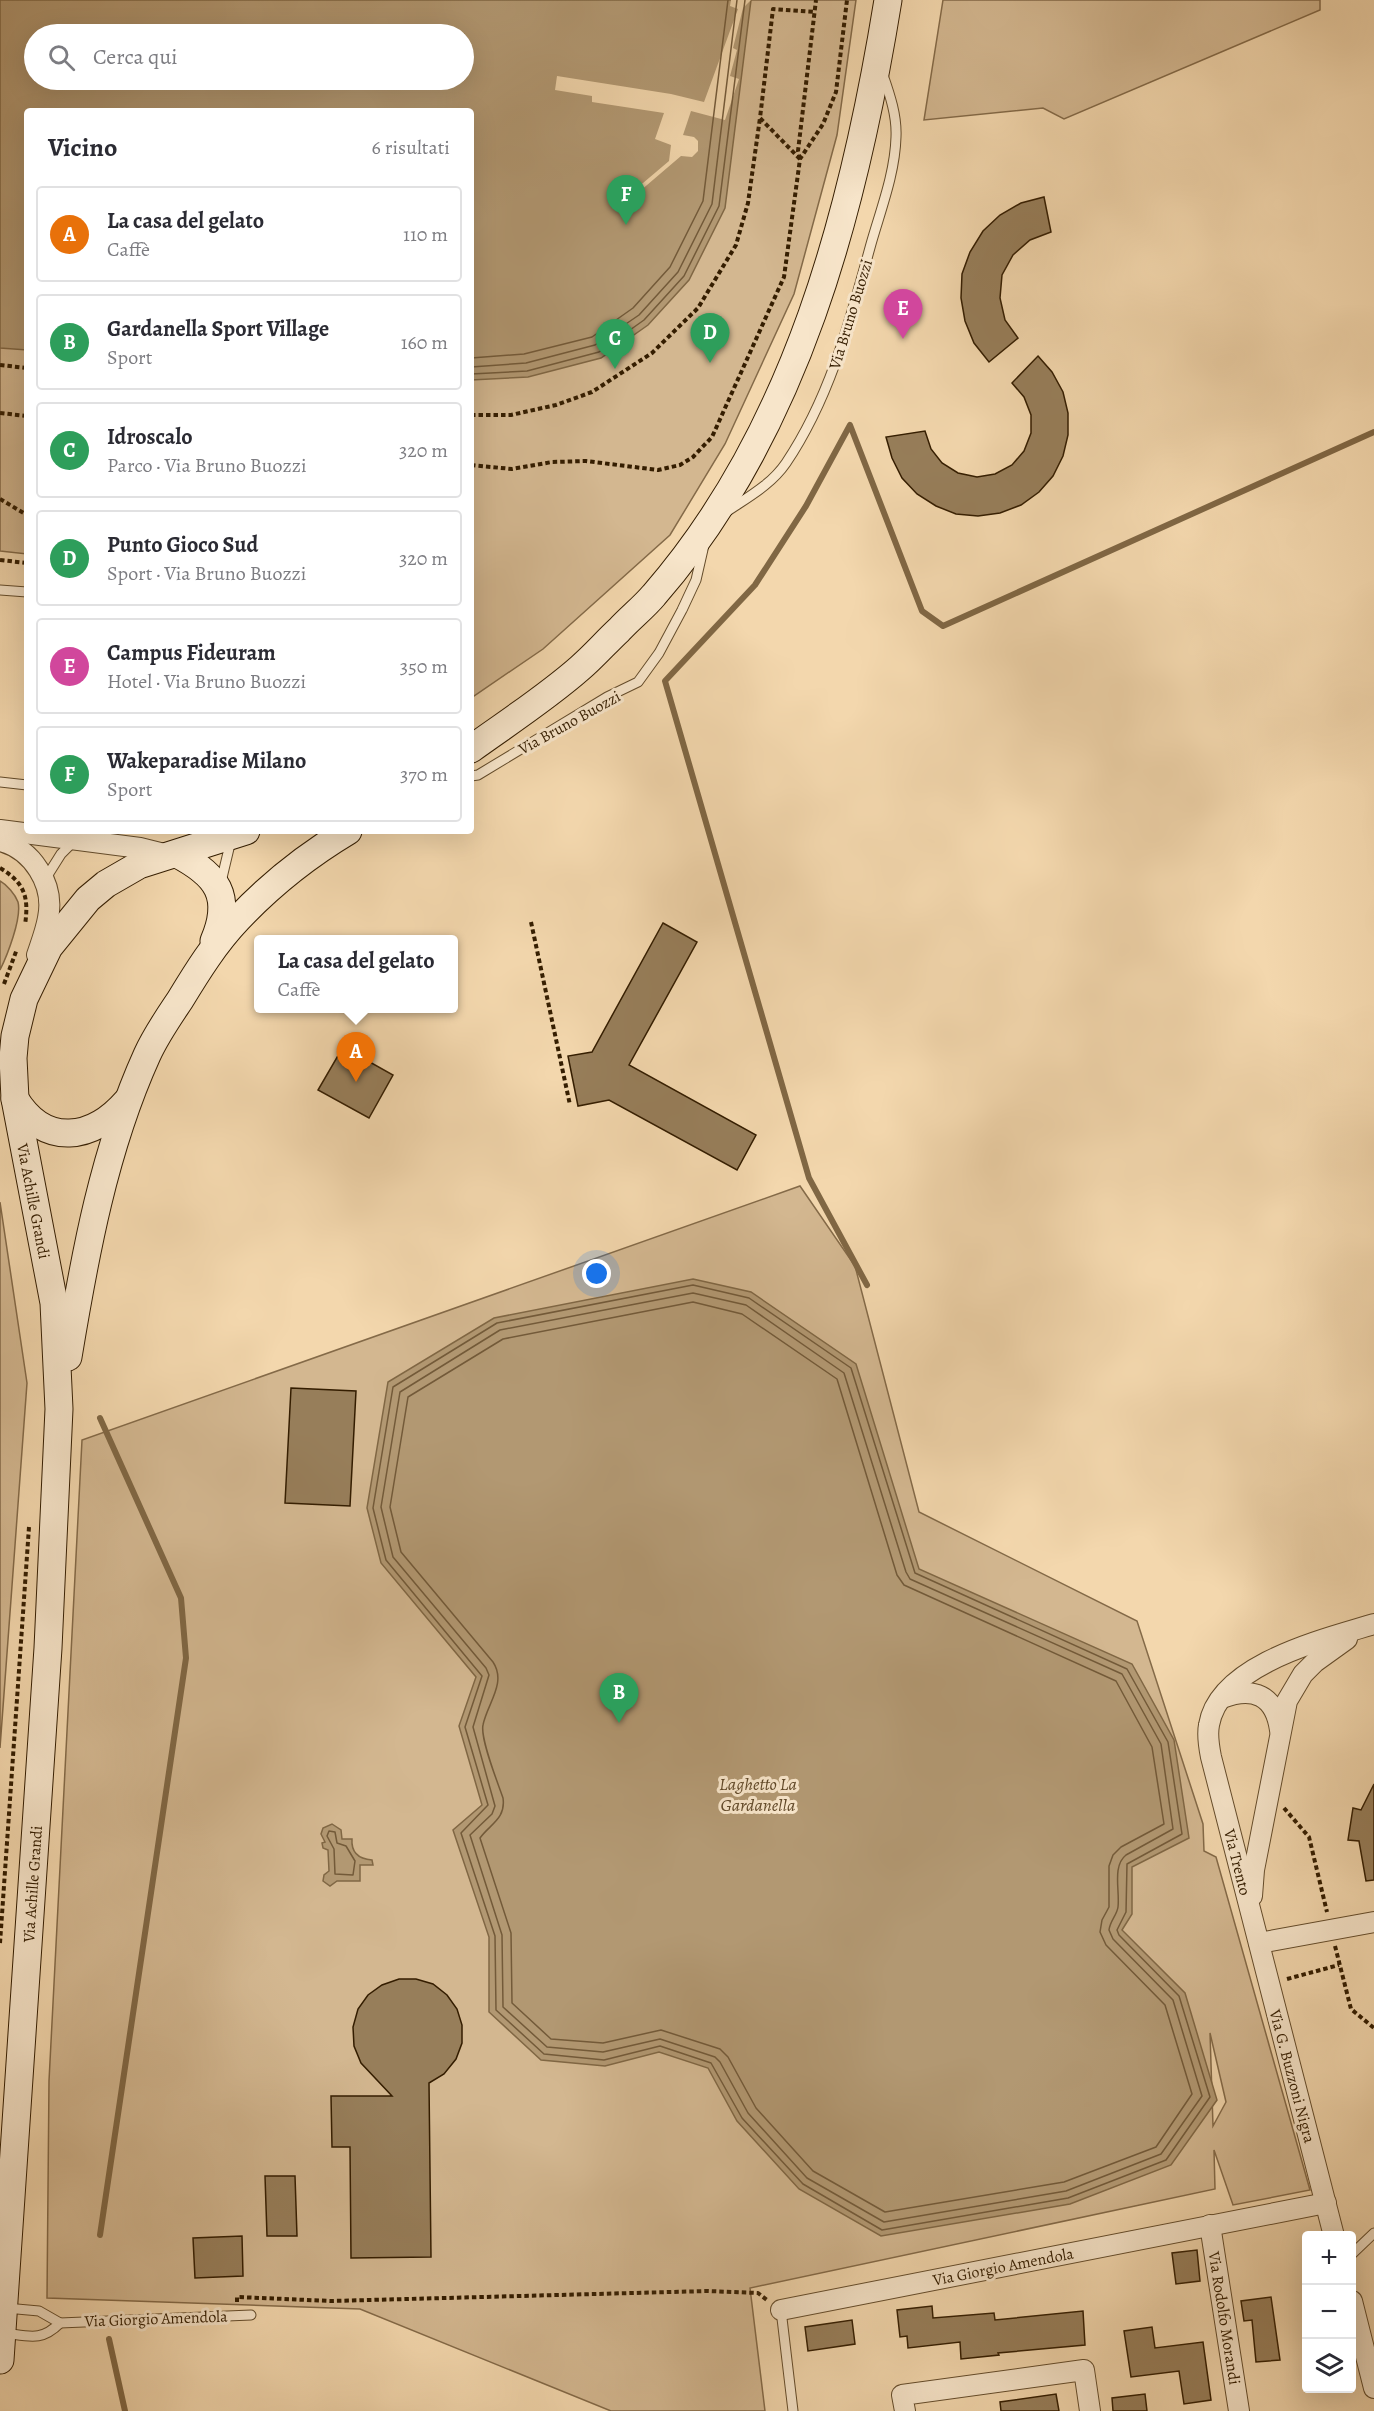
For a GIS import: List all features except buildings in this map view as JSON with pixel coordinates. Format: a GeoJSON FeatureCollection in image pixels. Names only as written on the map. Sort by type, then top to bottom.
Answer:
{"type":"FeatureCollection","features":[{"type":"Feature","properties":{"kind":"main road","name":"Via Bruno Buozzi"},"geometry":{"type":"LineString","coordinates":[[474,747],[580,668],[654,596],[735,485],[775,408],[812,315],[858,157],[878,62],[888,0]]}},
{"type":"Feature","properties":{"kind":"main road","name":"Via Bruno Buozzi"},"geometry":{"type":"LineString","coordinates":[[474,736],[533,704]]}},
{"type":"Feature","properties":{"kind":"main road"},"geometry":{"type":"LineString","coordinates":[[174,854],[233,834]]}},
{"type":"Feature","properties":{"kind":"main road"},"geometry":{"type":"LineString","coordinates":[[209,954],[237,919],[267,892],[306,858],[343,834]]}},
{"type":"Feature","properties":{"kind":"main road"},"geometry":{"type":"LineString","coordinates":[[174,854],[203,868],[220,890],[222,924],[209,954]]}},
{"type":"Feature","properties":{"kind":"main road","name":"Via Achille Grandi"},"geometry":{"type":"LineString","coordinates":[[0,2360],[5,2202],[48,1648],[59,1409],[54,1303],[15,1099],[14,992],[88,899],[106,884],[139,865],[174,854]]}},
{"type":"Feature","properties":{"kind":"main road","name":"Via Achille Grandi"},"geometry":{"type":"LineString","coordinates":[[59,1409],[83,1268],[113,1146],[148,1052],[209,954]]}},
{"type":"Feature","properties":{"kind":"main road"},"geometry":{"type":"LineString","coordinates":[[15,1099],[22,1111],[41,1127],[56,1133],[70,1134],[82,1132],[110,1118],[129,1098]]}},
{"type":"Feature","properties":{"kind":"street"},"geometry":{"type":"LineString","coordinates":[[0,830],[24,833]]}},
{"type":"Feature","properties":{"kind":"street"},"geometry":{"type":"LineString","coordinates":[[30,834],[174,854]]}},
{"type":"Feature","properties":{"kind":"street"},"geometry":{"type":"LineString","coordinates":[[0,840],[15,846],[31,859],[44,881],[49,916],[14,992]]}},
{"type":"Feature","properties":{"kind":"street","name":"Via Trento"},"geometry":{"type":"LineString","coordinates":[[1252,1917],[1209,1742],[1210,1718],[1222,1698],[1253,1670],[1285,1653],[1374,1624]]}},
{"type":"Feature","properties":{"kind":"street","name":"Via Trento"},"geometry":{"type":"LineString","coordinates":[[1252,1917],[1254,1870],[1287,1701],[1303,1674],[1326,1652],[1374,1624]]}},
{"type":"Feature","properties":{"kind":"street"},"geometry":{"type":"LineString","coordinates":[[1222,1698],[1251,1693],[1265,1699],[1275,1712],[1280,1732]]}},
{"type":"Feature","properties":{"kind":"street","name":"Via G. Buzzoni Nigra"},"geometry":{"type":"LineString","coordinates":[[1252,1917],[1333,2231]]}},
{"type":"Feature","properties":{"kind":"street"},"geometry":{"type":"LineString","coordinates":[[1259,1942],[1374,1922]]}},
{"type":"Feature","properties":{"kind":"street","name":"Via Giorgio Amendola"},"geometry":{"type":"LineString","coordinates":[[781,2310],[1326,2203]]}},
{"type":"Feature","properties":{"kind":"street","name":"Via Rodolfo Morandi"},"geometry":{"type":"LineString","coordinates":[[1210,2225],[1239,2411]]}},
{"type":"Feature","properties":{"kind":"street"},"geometry":{"type":"LineString","coordinates":[[1356,2317],[1374,2388]]}},
{"type":"Feature","properties":{"kind":"street"},"geometry":{"type":"LineString","coordinates":[[903,2403],[1084,2370],[1090,2411]]}},
{"type":"Feature","properties":{"kind":"lane","name":"Via Bruno Buozzi"},"geometry":{"type":"LineString","coordinates":[[474,776],[608,697],[638,682],[660,652],[696,579],[709,523],[767,485],[785,463],[820,401],[840,352],[887,189],[897,135],[893,105],[878,62]]}},
{"type":"Feature","properties":{"kind":"lane"},"geometry":{"type":"LineString","coordinates":[[0,590],[24,592]]}},
{"type":"Feature","properties":{"kind":"lane"},"geometry":{"type":"LineString","coordinates":[[0,782],[24,785]]}},
{"type":"Feature","properties":{"kind":"lane"},"geometry":{"type":"LineString","coordinates":[[44,881],[61,854],[75,840],[97,834]]}},
{"type":"Feature","properties":{"kind":"lane"},"geometry":{"type":"LineString","coordinates":[[220,890],[236,834]]}},
{"type":"Feature","properties":{"kind":"lane"},"geometry":{"type":"LineString","coordinates":[[1356,2250],[1374,2233]]}},
{"type":"Feature","properties":{"kind":"lane"},"geometry":{"type":"LineString","coordinates":[[781,2310],[793,2411]]}},
{"type":"Feature","properties":{"kind":"lane","name":"Via Giorgio Amendola"},"geometry":{"type":"LineString","coordinates":[[3,2320],[39,2311],[60,2323],[251,2315]]}},
{"type":"Feature","properties":{"kind":"lane","name":"Via Giorgio Amendola"},"geometry":{"type":"LineString","coordinates":[[3,2320],[39,2337],[60,2323]]}},
{"type":"Feature","properties":{"kind":"path"},"geometry":{"type":"LineString","coordinates":[[474,465],[512,469],[552,462],[586,461],[658,470],[680,465],[703,449],[712,437],[784,277],[800,159],[798,151],[816,0]]}},
{"type":"Feature","properties":{"kind":"path"},"geometry":{"type":"LineString","coordinates":[[800,159],[823,124],[837,92],[847,0]]}},
{"type":"Feature","properties":{"kind":"path"},"geometry":{"type":"LineString","coordinates":[[474,415],[511,415],[556,405],[592,392],[652,353],[698,308],[736,245],[748,203],[773,9],[814,12]]}},
{"type":"Feature","properties":{"kind":"path"},"geometry":{"type":"LineString","coordinates":[[760,118],[800,159]]}},
{"type":"Feature","properties":{"kind":"path"},"geometry":{"type":"LineString","coordinates":[[0,365],[24,368]]}},
{"type":"Feature","properties":{"kind":"path"},"geometry":{"type":"LineString","coordinates":[[0,413],[24,416]]}},
{"type":"Feature","properties":{"kind":"path"},"geometry":{"type":"LineString","coordinates":[[0,499],[24,512]]}},
{"type":"Feature","properties":{"kind":"path"},"geometry":{"type":"LineString","coordinates":[[0,560],[24,562]]}},
{"type":"Feature","properties":{"kind":"path"},"geometry":{"type":"LineString","coordinates":[[0,868],[16,880],[23,890],[28,905],[25,930]]}},
{"type":"Feature","properties":{"kind":"path"},"geometry":{"type":"LineString","coordinates":[[531,922],[570,1105]]}},
{"type":"Feature","properties":{"kind":"path"},"geometry":{"type":"LineString","coordinates":[[14,992],[21,939]]}},
{"type":"Feature","properties":{"kind":"path"},"geometry":{"type":"LineString","coordinates":[[0,1943],[29,1527]]}},
{"type":"Feature","properties":{"kind":"path"},"geometry":{"type":"LineString","coordinates":[[1269,1790],[1309,1837],[1351,2009],[1374,2028]]}},
{"type":"Feature","properties":{"kind":"path"},"geometry":{"type":"LineString","coordinates":[[1268,1977],[1285,1972],[1286,1979],[1339,1965]]}},
{"type":"Feature","properties":{"kind":"path"},"geometry":{"type":"LineString","coordinates":[[238,2315],[237,2297],[344,2301],[708,2291],[758,2294],[781,2310]]}},
{"type":"Feature","properties":{"kind":"shaded area"},"geometry":{"type":"Polygon","coordinates":[[[0,0],[856,0],[837,135],[794,294],[725,444],[670,535],[543,649],[474,696],[474,108],[24,108],[24,554],[0,551],[0,0]]]}},
{"type":"Feature","properties":{"kind":"shaded area"},"geometry":{"type":"Polygon","coordinates":[[[943,0],[1320,0],[1320,10],[1064,119],[1043,108],[924,120],[943,0]]]}},
{"type":"Feature","properties":{"kind":"shaded area"},"geometry":{"type":"Polygon","coordinates":[[[0,881],[15,896],[19,909],[13,937],[0,970],[0,881]]]}},
{"type":"Feature","properties":{"kind":"shaded area"},"geometry":{"type":"Polygon","coordinates":[[[800,1186],[855,1266],[919,1512],[1137,1621],[1203,1824],[1204,1851],[1216,1857],[1310,2190],[1233,2205],[1214,2150],[1215,2189],[750,2288],[765,2411],[611,2411],[360,2309],[47,2298],[49,2081],[82,1440],[800,1186]],[[1210,2033],[1213,2126],[1226,2102],[1210,2033]]]}},
{"type":"Feature","properties":{"kind":"shaded area"},"geometry":{"type":"Polygon","coordinates":[[[0,1202],[27,1383],[0,1748],[0,1202]]]}},
{"type":"Feature","properties":{"kind":"water"},"geometry":{"type":"Polygon","coordinates":[[[0,0],[751,0],[725,208],[689,280],[648,325],[601,358],[528,377],[474,380],[474,108],[24,108],[24,350],[0,348],[0,0]]]}},
{"type":"Feature","properties":{"kind":"water","name":"Laghetto La Gardanella"},"geometry":{"type":"Polygon","coordinates":[[[693,1279],[751,1292],[856,1364],[919,1569],[1132,1664],[1174,1740],[1189,1838],[1132,1867],[1132,1914],[1122,1930],[1185,1993],[1217,2100],[1171,2165],[1070,2204],[881,2236],[799,2189],[737,2121],[708,2068],[659,2052],[605,2066],[541,2060],[489,2012],[489,1937],[453,1830],[482,1805],[459,1726],[476,1677],[381,1563],[367,1508],[388,1382],[494,1318],[693,1279]]]}},
{"type":"Feature","properties":{"kind":"water"},"geometry":{"type":"Polygon","coordinates":[[[332,1824],[341,1830],[342,1839],[352,1839],[354,1852],[363,1858],[372,1860],[373,1865],[360,1865],[360,1881],[337,1881],[330,1886],[323,1881],[324,1875],[329,1871],[328,1850],[323,1848],[322,1843],[325,1842],[321,1834],[323,1828],[332,1824]]]}},
{"type":"Feature","properties":{"kind":"pier"},"geometry":{"type":"Polygon","coordinates":[[[731,0],[751,0],[743,8],[733,48],[737,50],[730,76],[739,79],[725,120],[691,111],[683,135],[694,137],[698,141],[698,151],[692,157],[681,156],[633,197],[630,194],[669,161],[671,145],[655,139],[664,113],[592,102],[592,96],[555,90],[557,76],[671,94],[704,102],[738,9],[730,6],[731,0]]]}},
{"type":"Feature","properties":{"kind":"waterway"},"geometry":{"type":"LineString","coordinates":[[867,1285],[809,1178],[665,681],[755,585],[806,506],[850,425],[922,611],[943,626],[1374,432]]}},
{"type":"Feature","properties":{"kind":"waterway"},"geometry":{"type":"LineString","coordinates":[[100,1418],[181,1598],[186,1658],[100,2235]]}},
{"type":"Feature","properties":{"kind":"waterway"},"geometry":{"type":"LineString","coordinates":[[109,2339],[125,2411]]}},
{"type":"Feature","properties":{"kind":"place","name":"Wakeparadise Milano"},"geometry":{"type":"Point","coordinates":[626,225]}},
{"type":"Feature","properties":{"kind":"place","name":"Campus Fideuram"},"geometry":{"type":"Point","coordinates":[903,339]}},
{"type":"Feature","properties":{"kind":"place","name":"Punto Gioco Sud"},"geometry":{"type":"Point","coordinates":[710,363]}},
{"type":"Feature","properties":{"kind":"place","name":"Idroscalo"},"geometry":{"type":"Point","coordinates":[615,369]}},
{"type":"Feature","properties":{"kind":"place","name":"La casa del gelato"},"geometry":{"type":"Point","coordinates":[356,1082]}},
{"type":"Feature","properties":{"kind":"place","name":"Gardanella Sport Village"},"geometry":{"type":"Point","coordinates":[619,1723]}}]}
